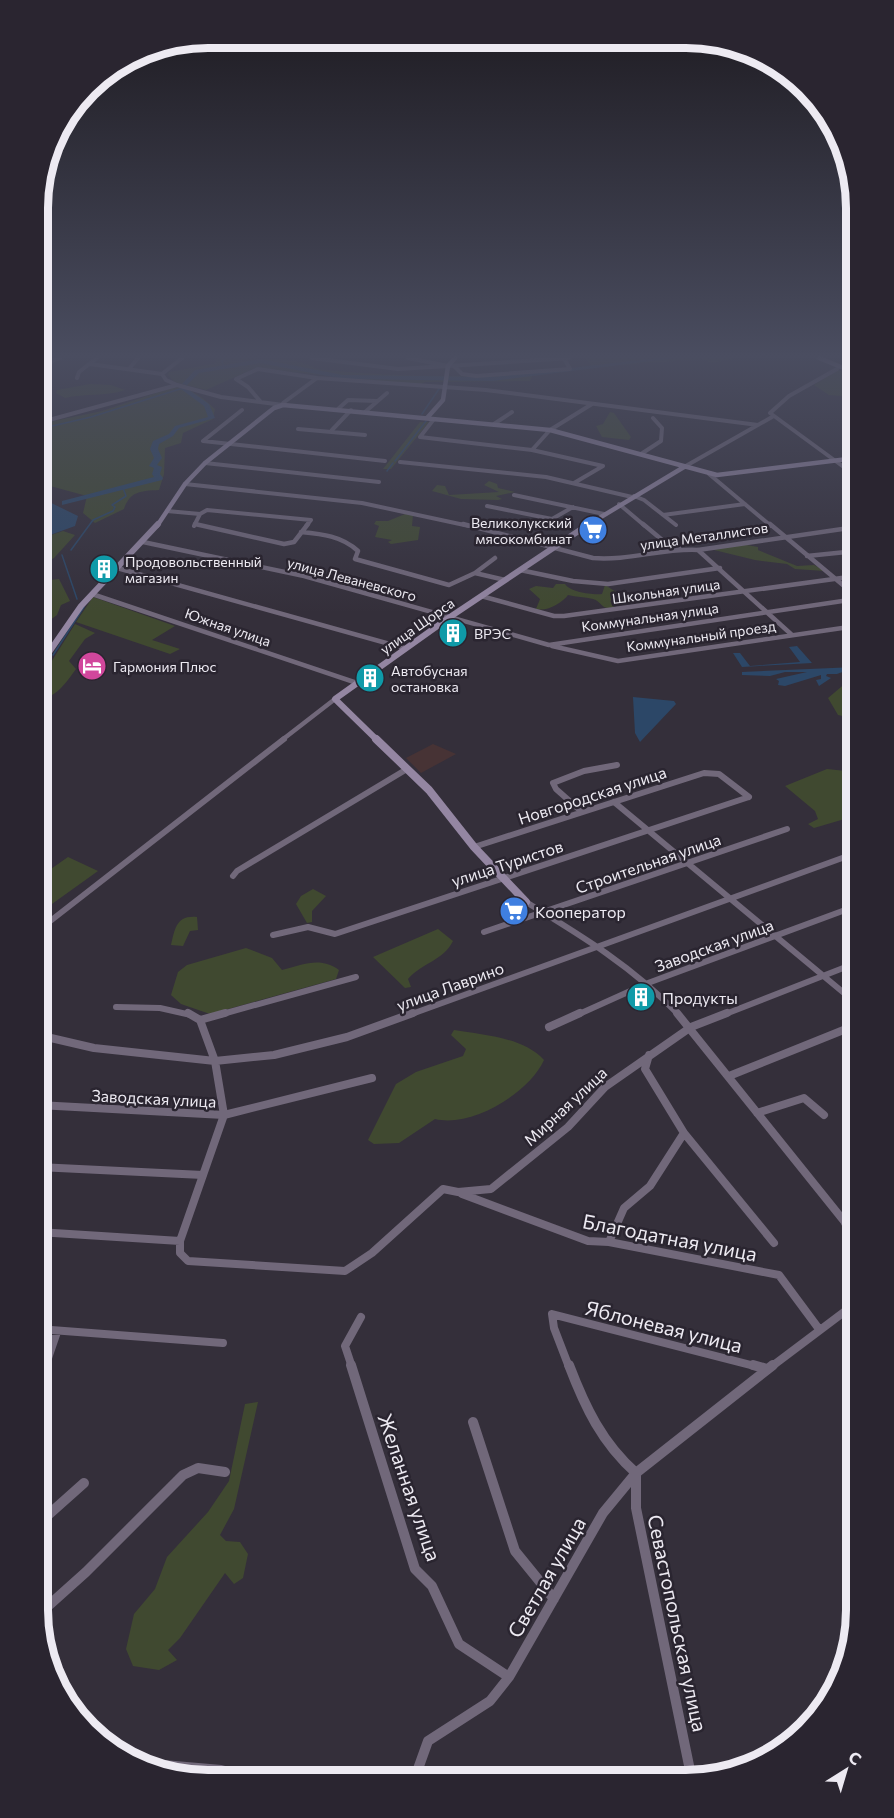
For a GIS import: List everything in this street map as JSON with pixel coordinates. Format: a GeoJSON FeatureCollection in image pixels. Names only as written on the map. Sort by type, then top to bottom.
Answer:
{"type":"FeatureCollection","features":[{"type":"Feature","properties":{"kind":"main road"},"geometry":{"type":"LineString","coordinates":[[599,443],[709,474],[727,475],[846,460]]}},
{"type":"Feature","properties":{"kind":"main road"},"geometry":{"type":"LineString","coordinates":[[48,654],[92,594],[143,542],[185,484],[205,463],[230,444]]}},
{"type":"Feature","properties":{"kind":"main road","name":"улица Щорса"},"geometry":{"type":"LineString","coordinates":[[335,699],[404,648],[604,514],[684,467]]}},
{"type":"Feature","properties":{"kind":"main road"},"geometry":{"type":"LineString","coordinates":[[335,699],[429,790],[474,847],[526,902]]}},
{"type":"Feature","properties":{"kind":"street"},"geometry":{"type":"LineString","coordinates":[[220,443],[386,461]]}},
{"type":"Feature","properties":{"kind":"street"},"geometry":{"type":"LineString","coordinates":[[465,443],[532,450],[603,466],[573,483]]}},
{"type":"Feature","properties":{"kind":"street"},"geometry":{"type":"LineString","coordinates":[[532,450],[538,443]]}},
{"type":"Feature","properties":{"kind":"street"},"geometry":{"type":"LineString","coordinates":[[641,454],[658,443]]}},
{"type":"Feature","properties":{"kind":"street","name":"улица Щорса"},"geometry":{"type":"LineString","coordinates":[[684,467],[727,443]]}},
{"type":"Feature","properties":{"kind":"street"},"geometry":{"type":"LineString","coordinates":[[810,443],[846,468]]}},
{"type":"Feature","properties":{"kind":"street"},"geometry":{"type":"LineString","coordinates":[[400,462],[546,477],[633,496],[644,500],[676,525]]}},
{"type":"Feature","properties":{"kind":"street"},"geometry":{"type":"LineString","coordinates":[[205,463],[379,482]]}},
{"type":"Feature","properties":{"kind":"street"},"geometry":{"type":"LineString","coordinates":[[709,474],[846,588]]}},
{"type":"Feature","properties":{"kind":"street","name":"улица Металлистов"},"geometry":{"type":"LineString","coordinates":[[185,484],[362,503],[428,516],[607,559],[846,528]]}},
{"type":"Feature","properties":{"kind":"street"},"geometry":{"type":"LineString","coordinates":[[514,495],[604,514]]}},
{"type":"Feature","properties":{"kind":"street"},"geometry":{"type":"LineString","coordinates":[[620,504],[667,544],[680,549]]}},
{"type":"Feature","properties":{"kind":"street"},"geometry":{"type":"LineString","coordinates":[[663,515],[745,504]]}},
{"type":"Feature","properties":{"kind":"street"},"geometry":{"type":"LineString","coordinates":[[487,506],[543,518],[557,517],[573,507]]}},
{"type":"Feature","properties":{"kind":"street"},"geometry":{"type":"LineString","coordinates":[[207,510],[311,520],[302,532],[294,542],[284,544],[194,526],[200,514],[207,510]]}},
{"type":"Feature","properties":{"kind":"street"},"geometry":{"type":"LineString","coordinates":[[167,511],[200,514]]}},
{"type":"Feature","properties":{"kind":"street"},"geometry":{"type":"LineString","coordinates":[[302,532],[332,535],[354,546],[358,551],[355,559],[449,585],[475,573],[495,558]]}},
{"type":"Feature","properties":{"kind":"street","name":"улица Леваневского"},"geometry":{"type":"LineString","coordinates":[[143,542],[304,576],[450,617]]}},
{"type":"Feature","properties":{"kind":"street"},"geometry":{"type":"LineString","coordinates":[[698,549],[792,635]]}},
{"type":"Feature","properties":{"kind":"street"},"geometry":{"type":"LineString","coordinates":[[807,556],[846,552]]}},
{"type":"Feature","properties":{"kind":"street"},"geometry":{"type":"LineString","coordinates":[[117,567],[404,648]]}},
{"type":"Feature","properties":{"kind":"street"},"geometry":{"type":"LineString","coordinates":[[520,570],[573,581],[608,584],[720,568]]}},
{"type":"Feature","properties":{"kind":"street"},"geometry":{"type":"LineString","coordinates":[[475,573],[506,580]]}},
{"type":"Feature","properties":{"kind":"street","name":"Школьная улица"},"geometry":{"type":"LineString","coordinates":[[481,596],[554,616],[564,616],[846,578]]}},
{"type":"Feature","properties":{"kind":"street","name":"Южная улица"},"geometry":{"type":"LineString","coordinates":[[92,594],[101,595],[357,682]]}},
{"type":"Feature","properties":{"kind":"street","name":"Коммунальная улица"},"geometry":{"type":"LineString","coordinates":[[450,617],[549,645],[846,600]]}},
{"type":"Feature","properties":{"kind":"street","name":"Коммунальный проезд"},"geometry":{"type":"LineString","coordinates":[[549,645],[618,661],[846,627]]}},
{"type":"Feature","properties":{"kind":"street","name":"улица Щорса"},"geometry":{"type":"LineString","coordinates":[[48,922],[335,699]]}},
{"type":"Feature","properties":{"kind":"street"},"geometry":{"type":"LineString","coordinates":[[582,812],[553,783],[584,771],[617,765]]}},
{"type":"Feature","properties":{"kind":"street"},"geometry":{"type":"LineString","coordinates":[[233,876],[237,871],[407,769]]}},
{"type":"Feature","properties":{"kind":"street","name":"Новгородская улица"},"geometry":{"type":"LineString","coordinates":[[474,847],[704,773],[719,774],[749,798]]}},
{"type":"Feature","properties":{"kind":"street","name":"улица Туристов"},"geometry":{"type":"LineString","coordinates":[[273,935],[308,927],[335,934],[749,798]]}},
{"type":"Feature","properties":{"kind":"street"},"geometry":{"type":"LineString","coordinates":[[615,802],[846,995]]}},
{"type":"Feature","properties":{"kind":"street","name":"Строительная улица"},"geometry":{"type":"LineString","coordinates":[[484,932],[543,914],[787,829]]}},
{"type":"Feature","properties":{"kind":"street","name":"улица Лаврино"},"geometry":{"type":"LineString","coordinates":[[48,1037],[78,1042],[94,1048],[215,1061],[274,1055],[347,1037],[846,857]]}},
{"type":"Feature","properties":{"kind":"street"},"geometry":{"type":"LineString","coordinates":[[526,902],[599,947],[648,983],[691,1028],[845,1223]]}},
{"type":"Feature","properties":{"kind":"street","name":"Заводская улица"},"geometry":{"type":"LineString","coordinates":[[549,1027],[648,983],[846,910]]}},
{"type":"Feature","properties":{"kind":"street","name":"Мирная улица"},"geometry":{"type":"LineString","coordinates":[[180,1241],[180,1253],[188,1261],[266,1264],[345,1271],[372,1253],[443,1189],[458,1192],[491,1189],[568,1127],[605,1087],[649,1054],[691,1028],[846,967]]}},
{"type":"Feature","properties":{"kind":"street"},"geometry":{"type":"LineString","coordinates":[[200,1020],[356,977]]}},
{"type":"Feature","properties":{"kind":"street"},"geometry":{"type":"LineString","coordinates":[[48,1233],[180,1241],[224,1115],[215,1061],[200,1020],[193,1015],[172,1010],[116,1007]]}},
{"type":"Feature","properties":{"kind":"street"},"geometry":{"type":"LineString","coordinates":[[729,1077],[846,1029]]}},
{"type":"Feature","properties":{"kind":"street"},"geometry":{"type":"LineString","coordinates":[[649,1054],[645,1069],[684,1133],[774,1243]]}},
{"type":"Feature","properties":{"kind":"street","name":"Заводская улица"},"geometry":{"type":"LineString","coordinates":[[48,1106],[224,1115],[372,1078]]}},
{"type":"Feature","properties":{"kind":"street"},"geometry":{"type":"LineString","coordinates":[[757,1113],[804,1098],[824,1115]]}},
{"type":"Feature","properties":{"kind":"street"},"geometry":{"type":"LineString","coordinates":[[609,1242],[624,1208],[650,1186],[684,1133]]}},
{"type":"Feature","properties":{"kind":"street"},"geometry":{"type":"LineString","coordinates":[[48,1167],[203,1175]]}},
{"type":"Feature","properties":{"kind":"street","name":"Благодатная улица"},"geometry":{"type":"LineString","coordinates":[[458,1192],[588,1241],[609,1242],[779,1275],[819,1329]]}},
{"type":"Feature","properties":{"kind":"street","name":"Светлая улица"},"geometry":{"type":"LineString","coordinates":[[418,1770],[428,1741],[490,1701],[509,1677],[603,1513],[636,1473],[846,1310]]}},
{"type":"Feature","properties":{"kind":"street","name":"Яблоневая улица"},"geometry":{"type":"LineString","coordinates":[[636,1473],[622,1463],[600,1434],[554,1328],[552,1314],[768,1369]]}},
{"type":"Feature","properties":{"kind":"street","name":"Желанная улица"},"geometry":{"type":"LineString","coordinates":[[361,1317],[345,1346],[415,1569],[432,1586],[459,1644],[509,1677]]}},
{"type":"Feature","properties":{"kind":"street"},"geometry":{"type":"LineString","coordinates":[[48,1331],[223,1343]]}},
{"type":"Feature","properties":{"kind":"street"},"geometry":{"type":"LineString","coordinates":[[48,1358],[57,1332]]}},
{"type":"Feature","properties":{"kind":"street"},"geometry":{"type":"LineString","coordinates":[[473,1422],[515,1551],[554,1599]]}},
{"type":"Feature","properties":{"kind":"street"},"geometry":{"type":"LineString","coordinates":[[48,1606],[86,1572],[183,1475],[194,1467],[225,1472]]}},
{"type":"Feature","properties":{"kind":"street","name":"Севастопольская улица"},"geometry":{"type":"LineString","coordinates":[[636,1473],[636,1508],[690,1770]]}},
{"type":"Feature","properties":{"kind":"street"},"geometry":{"type":"LineString","coordinates":[[48,1515],[84,1483]]}},
{"type":"Feature","properties":{"kind":"street"},"geometry":{"type":"LineString","coordinates":[[168,1765],[221,1770]]}},
{"type":"Feature","properties":{"kind":"shaded area"},"geometry":{"type":"Polygon","coordinates":[[[433,744],[456,754],[421,773],[406,758],[433,744]]]}},
{"type":"Feature","properties":{"kind":"green space"},"geometry":{"type":"Polygon","coordinates":[[[48,443],[181,443],[165,448],[164,474],[159,490],[133,495],[124,509],[95,523],[83,513],[87,496],[48,485],[48,443]]]}},
{"type":"Feature","properties":{"kind":"green space"},"geometry":{"type":"Polygon","coordinates":[[[404,443],[412,443],[391,469],[383,469],[404,443]]]}},
{"type":"Feature","properties":{"kind":"green space"},"geometry":{"type":"Polygon","coordinates":[[[489,481],[497,484],[498,488],[515,492],[496,496],[502,499],[498,500],[461,499],[432,491],[437,485],[445,486],[449,495],[499,492],[484,485],[489,481]]]}},
{"type":"Feature","properties":{"kind":"green space"},"geometry":{"type":"Polygon","coordinates":[[[405,514],[413,515],[412,526],[420,527],[418,540],[391,544],[388,542],[392,540],[375,537],[379,526],[374,524],[376,521],[388,521],[405,514]]]}},
{"type":"Feature","properties":{"kind":"green space"},"geometry":{"type":"Polygon","coordinates":[[[63,531],[75,535],[48,562],[48,536],[63,531]]]}},
{"type":"Feature","properties":{"kind":"green space"},"geometry":{"type":"Polygon","coordinates":[[[735,543],[758,547],[758,550],[797,566],[814,565],[825,571],[795,569],[787,564],[755,560],[710,549],[735,543]]]}},
{"type":"Feature","properties":{"kind":"green space"},"geometry":{"type":"Polygon","coordinates":[[[59,579],[70,601],[61,605],[57,615],[48,622],[48,580],[59,579]]]}},
{"type":"Feature","properties":{"kind":"green space"},"geometry":{"type":"Polygon","coordinates":[[[556,584],[565,584],[576,591],[597,594],[602,594],[605,585],[624,597],[610,601],[614,607],[607,608],[593,599],[568,595],[555,606],[536,609],[540,599],[529,589],[536,586],[553,588],[556,584]]]}},
{"type":"Feature","properties":{"kind":"green space"},"geometry":{"type":"Polygon","coordinates":[[[93,597],[175,626],[152,640],[180,649],[170,654],[76,622],[93,597]]]}},
{"type":"Feature","properties":{"kind":"green space"},"geometry":{"type":"Polygon","coordinates":[[[75,624],[95,633],[85,639],[69,661],[76,669],[64,685],[48,697],[48,667],[75,624]]]}},
{"type":"Feature","properties":{"kind":"green space"},"geometry":{"type":"Polygon","coordinates":[[[846,683],[846,717],[838,715],[828,698],[846,683]]]}},
{"type":"Feature","properties":{"kind":"green space"},"geometry":{"type":"Polygon","coordinates":[[[827,769],[846,771],[846,819],[814,828],[808,824],[818,819],[815,811],[785,786],[827,769]]]}},
{"type":"Feature","properties":{"kind":"green space"},"geometry":{"type":"Polygon","coordinates":[[[68,857],[98,871],[48,907],[48,871],[68,857]]]}},
{"type":"Feature","properties":{"kind":"green space"},"geometry":{"type":"Polygon","coordinates":[[[313,889],[326,896],[312,911],[312,922],[307,923],[296,904],[301,896],[313,889]]]}},
{"type":"Feature","properties":{"kind":"green space"},"geometry":{"type":"Polygon","coordinates":[[[197,917],[198,930],[190,931],[183,946],[171,945],[178,924],[185,918],[197,917]]]}},
{"type":"Feature","properties":{"kind":"green space"},"geometry":{"type":"Polygon","coordinates":[[[438,929],[453,941],[444,953],[408,979],[411,987],[405,988],[373,957],[438,929]]]}},
{"type":"Feature","properties":{"kind":"green space"},"geometry":{"type":"Polygon","coordinates":[[[246,948],[272,958],[282,970],[304,964],[325,963],[339,970],[336,979],[210,1014],[181,1004],[171,995],[178,972],[187,965],[246,948]]]}},
{"type":"Feature","properties":{"kind":"green space"},"geometry":{"type":"Polygon","coordinates":[[[454,1030],[514,1042],[535,1052],[544,1060],[537,1072],[513,1096],[482,1113],[466,1118],[435,1119],[399,1143],[374,1144],[368,1140],[396,1084],[416,1072],[463,1056],[466,1049],[451,1035],[454,1030]]]}},
{"type":"Feature","properties":{"kind":"green space"},"geometry":{"type":"Polygon","coordinates":[[[258,1402],[234,1509],[220,1535],[226,1541],[240,1542],[248,1554],[243,1578],[234,1584],[225,1573],[180,1638],[168,1650],[177,1660],[159,1670],[133,1666],[126,1649],[134,1614],[155,1589],[167,1557],[208,1512],[229,1481],[245,1404],[258,1402]]]}},
{"type":"Feature","properties":{"kind":"water"},"geometry":{"type":"Polygon","coordinates":[[[48,501],[78,516],[75,526],[48,536],[48,501]]]}},
{"type":"Feature","properties":{"kind":"water"},"geometry":{"type":"Polygon","coordinates":[[[797,646],[812,663],[742,667],[733,653],[740,653],[750,666],[800,662],[789,647],[797,646]]]}},
{"type":"Feature","properties":{"kind":"water"},"geometry":{"type":"Polygon","coordinates":[[[846,667],[846,671],[837,674],[827,674],[826,676],[831,678],[819,686],[816,680],[821,679],[821,675],[785,686],[778,685],[779,681],[776,679],[807,672],[785,672],[770,676],[742,675],[742,672],[846,667]]]}},
{"type":"Feature","properties":{"kind":"water"},"geometry":{"type":"Polygon","coordinates":[[[633,697],[674,701],[676,704],[640,742],[635,733],[633,697]]]}},
{"type":"Feature","properties":{"kind":"waterway"},"geometry":{"type":"LineString","coordinates":[[65,503],[159,478],[156,474],[158,467],[153,466],[158,458],[154,449],[156,443]]}},
{"type":"Feature","properties":{"kind":"waterway"},"geometry":{"type":"LineString","coordinates":[[395,461],[409,443]]}},
{"type":"Feature","properties":{"kind":"waterway"},"geometry":{"type":"LineString","coordinates":[[387,471],[393,463]]}},
{"type":"Feature","properties":{"kind":"waterway"},"geometry":{"type":"LineString","coordinates":[[71,550],[93,520],[113,511],[115,507],[112,505],[126,496],[123,488]]}},
{"type":"Feature","properties":{"kind":"waterway"},"geometry":{"type":"LineString","coordinates":[[62,555],[77,599]]}},
{"type":"Feature","properties":{"kind":"waterway"},"geometry":{"type":"LineString","coordinates":[[53,655],[84,607]]}},
{"type":"Feature","properties":{"kind":"place","name":"Великолукский мясокомбинат"},"geometry":{"type":"Point","coordinates":[593,530]}},
{"type":"Feature","properties":{"kind":"place","name":"Продовольственный магазин"},"geometry":{"type":"Point","coordinates":[104,569]}},
{"type":"Feature","properties":{"kind":"place","name":"ВРЭС"},"geometry":{"type":"Point","coordinates":[453,633]}},
{"type":"Feature","properties":{"kind":"place","name":"Гармония Плюс"},"geometry":{"type":"Point","coordinates":[92,666]}},
{"type":"Feature","properties":{"kind":"place","name":"Автобусная остановка"},"geometry":{"type":"Point","coordinates":[370,678]}},
{"type":"Feature","properties":{"kind":"place","name":"Кооператор"},"geometry":{"type":"Point","coordinates":[514,911]}},
{"type":"Feature","properties":{"kind":"place","name":"Продукты"},"geometry":{"type":"Point","coordinates":[641,997]}}]}
